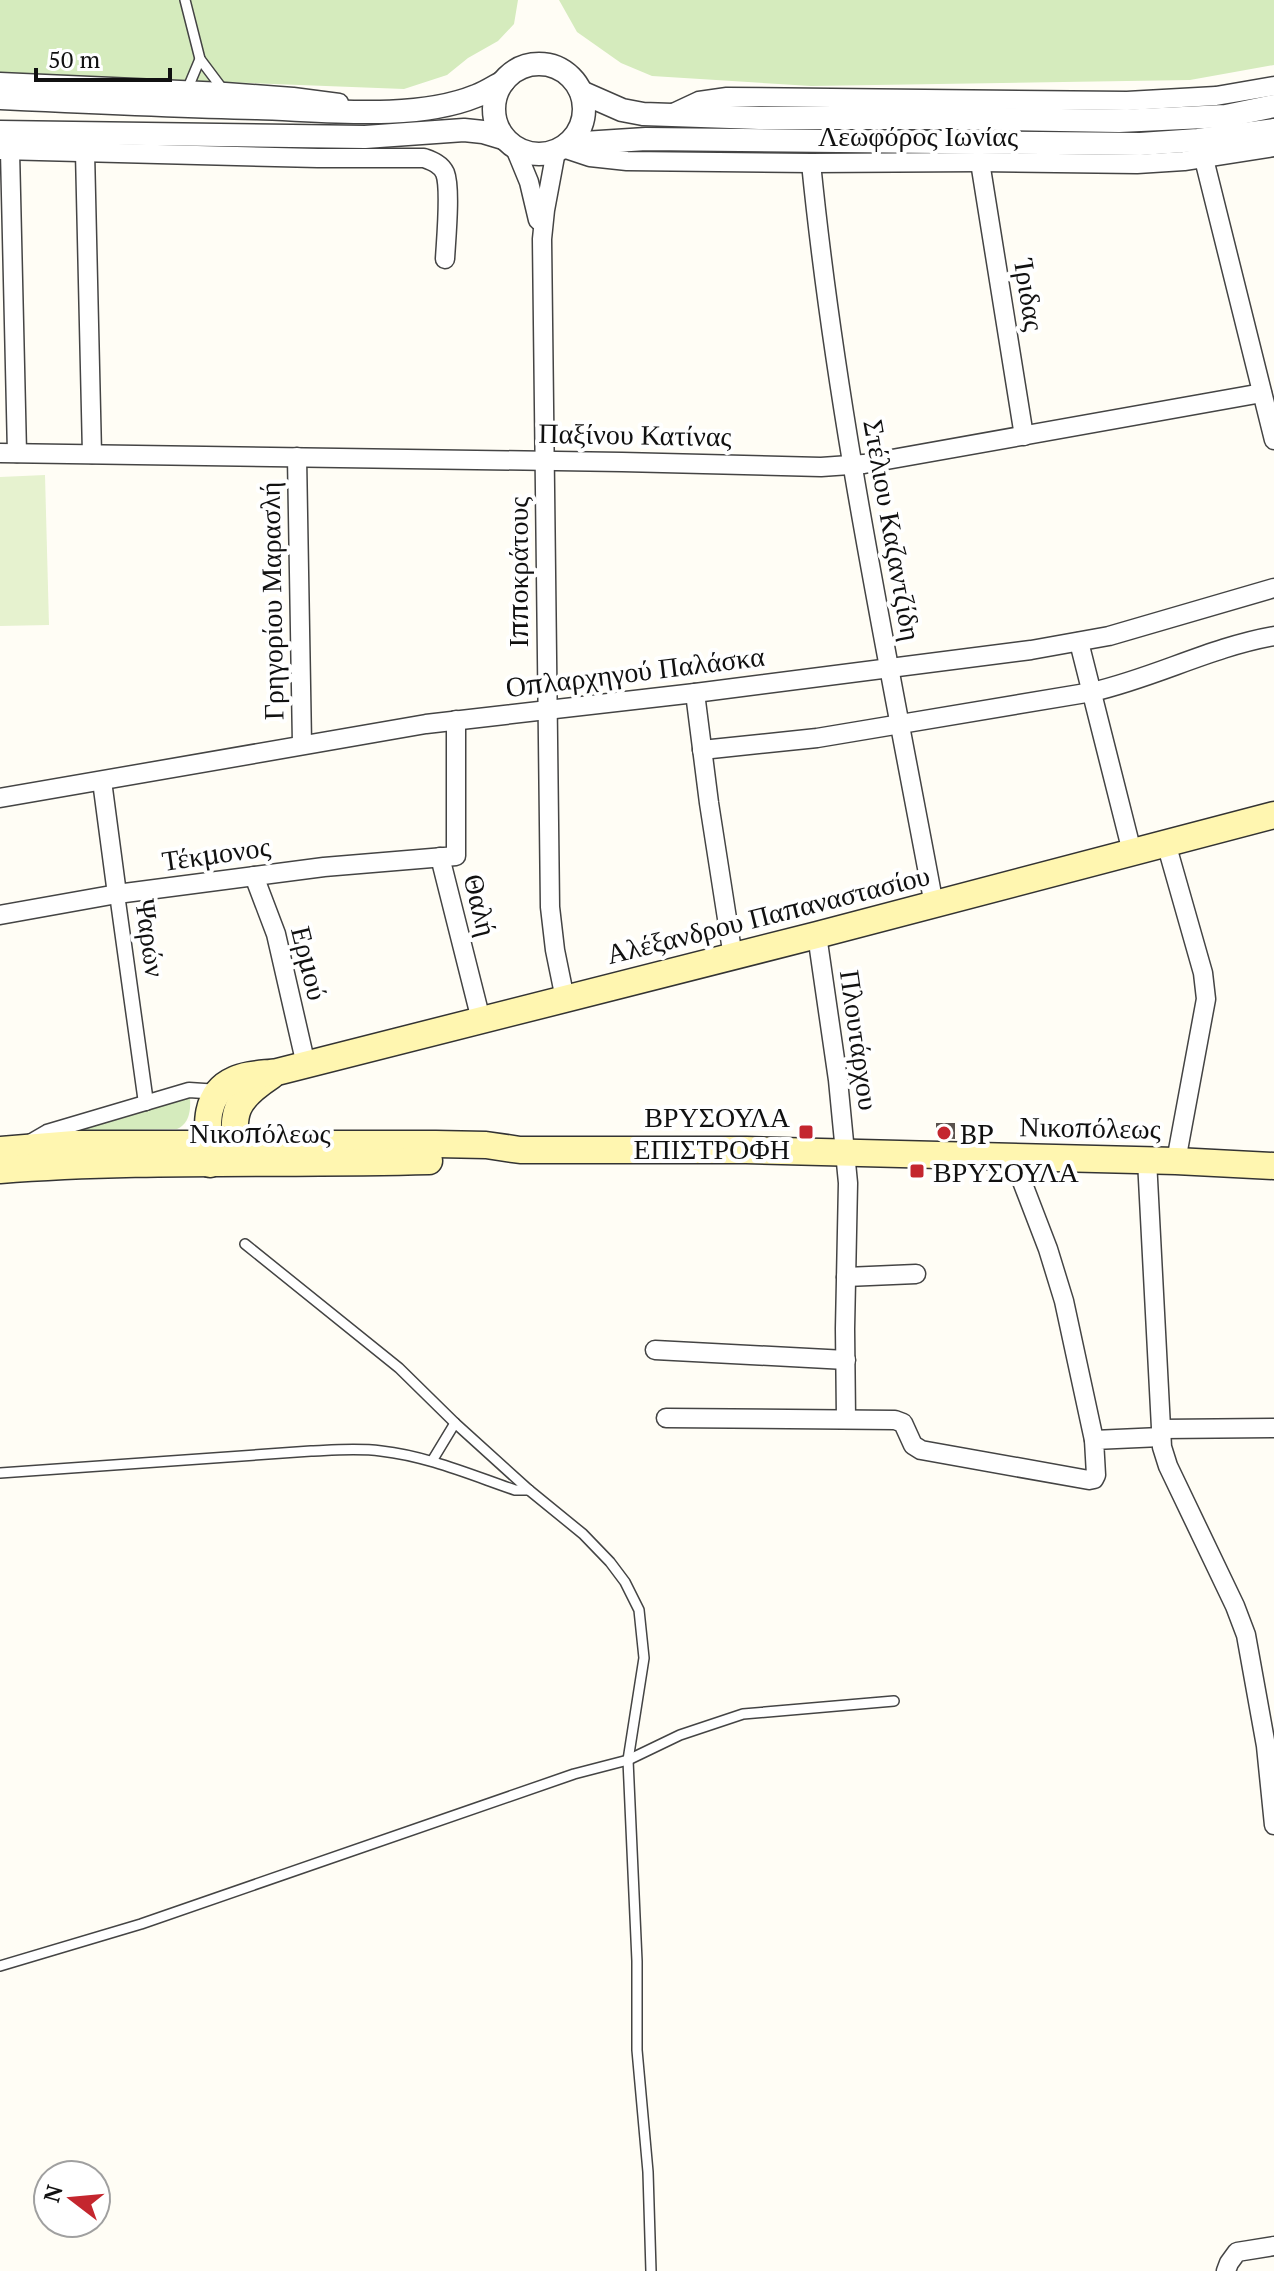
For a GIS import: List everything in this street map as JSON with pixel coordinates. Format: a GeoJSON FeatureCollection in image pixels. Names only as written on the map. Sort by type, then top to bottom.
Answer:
{"type":"FeatureCollection","features":[{"type":"Feature","properties":{"kind":"main road","name":"Αλέξανδρου Παπαναστασίου"},"geometry":{"type":"LineString","coordinates":[[219,1092],[235,1079],[270,1077],[306,1065],[1274,815]]}},
{"type":"Feature","properties":{"kind":"main road"},"geometry":{"type":"LineString","coordinates":[[268,1144],[254,1130],[249,1114],[252,1097],[270,1077]]}},
{"type":"Feature","properties":{"kind":"main road"},"geometry":{"type":"LineString","coordinates":[[236,1154],[236,1110],[240,1102],[270,1077]]}},
{"type":"Feature","properties":{"kind":"main road"},"geometry":{"type":"LineString","coordinates":[[209,1154],[207,1120],[213,1099],[219,1092]]}},
{"type":"Feature","properties":{"kind":"main road","name":"Νικοπόλεως"},"geometry":{"type":"LineString","coordinates":[[9,1149],[74,1144],[209,1154],[460,1160],[520,1150]]}},
{"type":"Feature","properties":{"kind":"main road","name":"Νικοπόλεως"},"geometry":{"type":"LineString","coordinates":[[236,1154],[268,1144],[486,1145],[520,1150],[846,1153],[1274,1166]]}},
{"type":"Feature","properties":{"kind":"main road","name":"Νικοπόλεως"},"geometry":{"type":"LineString","coordinates":[[0,1170],[209,1154]]}},
{"type":"Feature","properties":{"kind":"street"},"geometry":{"type":"LineString","coordinates":[[0,98],[197,107],[424,109],[477,96],[525,66],[539,64],[567,74],[581,92],[583,120],[577,133],[562,148]]}},
{"type":"Feature","properties":{"kind":"street"},"geometry":{"type":"LineString","coordinates":[[0,82],[293,97],[386,111]]}},
{"type":"Feature","properties":{"kind":"street"},"geometry":{"type":"LineString","coordinates":[[503,82],[496,95],[494,110],[496,125],[509,143]]}},
{"type":"Feature","properties":{"kind":"street"},"geometry":{"type":"LineString","coordinates":[[668,116],[699,101],[727,97],[1127,101],[1216,96],[1274,86]]}},
{"type":"Feature","properties":{"kind":"street"},"geometry":{"type":"LineString","coordinates":[[581,92],[622,110],[668,116],[1119,121],[1226,116],[1274,106]]}},
{"type":"Feature","properties":{"kind":"street"},"geometry":{"type":"LineString","coordinates":[[3,144],[365,137],[464,130],[483,132],[528,153],[542,155],[562,148],[646,139],[1140,144],[1274,130]]}},
{"type":"Feature","properties":{"kind":"street","name":"Ιπποκράτους"},"geometry":{"type":"LineString","coordinates":[[509,143],[532,194],[542,239]]}},
{"type":"Feature","properties":{"kind":"street"},"geometry":{"type":"LineString","coordinates":[[3,144],[85,152],[424,158],[436,163],[445,172],[445,259]]}},
{"type":"Feature","properties":{"kind":"street"},"geometry":{"type":"LineString","coordinates":[[3,144],[9,453]]}},
{"type":"Feature","properties":{"kind":"street","name":"Λεωφόρος Ιωνίας"},"geometry":{"type":"LineString","coordinates":[[562,148],[590,157],[618,161],[1137,164],[1204,159],[1274,147]]}},
{"type":"Feature","properties":{"kind":"street","name":"Ιπποκράτους"},"geometry":{"type":"LineString","coordinates":[[562,148],[545,210],[542,239],[550,907],[565,999]]}},
{"type":"Feature","properties":{"kind":"street"},"geometry":{"type":"LineString","coordinates":[[85,152],[92,454]]}},
{"type":"Feature","properties":{"kind":"street"},"geometry":{"type":"LineString","coordinates":[[1204,159],[1274,440]]}},
{"type":"Feature","properties":{"kind":"street","name":"Ίριδας"},"geometry":{"type":"LineString","coordinates":[[980,162],[1024,436]]}},
{"type":"Feature","properties":{"kind":"street","name":"Στέλιου Καζαντζίδη"},"geometry":{"type":"LineString","coordinates":[[811,163],[822,268],[853,465],[934,905]]}},
{"type":"Feature","properties":{"kind":"street","name":"Παξίνου Κατίνας"},"geometry":{"type":"LineString","coordinates":[[9,453],[821,467],[853,465],[1262,393]]}},
{"type":"Feature","properties":{"kind":"street","name":"Γρηγορίου Μαρασλή"},"geometry":{"type":"LineString","coordinates":[[297,457],[302,744]]}},
{"type":"Feature","properties":{"kind":"street","name":"Οπλαρχηγού Παλάσκα"},"geometry":{"type":"LineString","coordinates":[[0,798],[456,720],[889,669],[1079,642],[1274,588]]}},
{"type":"Feature","properties":{"kind":"street"},"geometry":{"type":"LineString","coordinates":[[702,750],[805,740],[1092,692],[1274,636]]}},
{"type":"Feature","properties":{"kind":"street"},"geometry":{"type":"LineString","coordinates":[[1079,642],[1132,852]]}},
{"type":"Feature","properties":{"kind":"street"},"geometry":{"type":"LineString","coordinates":[[695,693],[733,957]]}},
{"type":"Feature","properties":{"kind":"street","name":"Θαλή"},"geometry":{"type":"LineString","coordinates":[[456,720],[456,856],[440,857],[481,1020]]}},
{"type":"Feature","properties":{"kind":"street","name":"Ψαρών"},"geometry":{"type":"LineString","coordinates":[[102,781],[146,1103]]}},
{"type":"Feature","properties":{"kind":"street"},"geometry":{"type":"LineString","coordinates":[[1166,843],[1203,973],[1206,999],[1176,1161]]}},
{"type":"Feature","properties":{"kind":"street","name":"Τέκμονος"},"geometry":{"type":"LineString","coordinates":[[0,915],[117,894],[337,865],[440,857]]}},
{"type":"Feature","properties":{"kind":"street","name":"Ερμού"},"geometry":{"type":"LineString","coordinates":[[254,876],[276,934],[306,1065]]}},
{"type":"Feature","properties":{"kind":"street","name":"Πλουτάρχου"},"geometry":{"type":"LineString","coordinates":[[817,935],[838,1080],[849,1195],[846,1419]]}},
{"type":"Feature","properties":{"kind":"street"},"geometry":{"type":"LineString","coordinates":[[9,1149],[47,1132],[189,1090],[219,1092]]}},
{"type":"Feature","properties":{"kind":"street"},"geometry":{"type":"LineString","coordinates":[[666,1418],[895,1420],[903,1423],[913,1445],[921,1450],[1094,1479],[1094,1440],[1061,1288],[1013,1158]]}},
{"type":"Feature","properties":{"kind":"street"},"geometry":{"type":"LineString","coordinates":[[1147,1160],[1162,1447],[1246,1635],[1270,1745],[1274,1825]]}},
{"type":"Feature","properties":{"kind":"street"},"geometry":{"type":"LineString","coordinates":[[846,1277],[916,1274]]}},
{"type":"Feature","properties":{"kind":"street"},"geometry":{"type":"LineString","coordinates":[[655,1350],[846,1360]]}},
{"type":"Feature","properties":{"kind":"street"},"geometry":{"type":"LineString","coordinates":[[1094,1440],[1161,1433],[1274,1428]]}},
{"type":"Feature","properties":{"kind":"street"},"geometry":{"type":"LineString","coordinates":[[1226,2271],[1237,2252],[1274,2246]]}},
{"type":"Feature","properties":{"kind":"lane"},"geometry":{"type":"LineString","coordinates":[[185,0],[200,59],[225,92]]}},
{"type":"Feature","properties":{"kind":"lane"},"geometry":{"type":"LineString","coordinates":[[187,90],[200,59]]}},
{"type":"Feature","properties":{"kind":"lane"},"geometry":{"type":"LineString","coordinates":[[245,1244],[399,1368],[529,1490],[569,1521],[598,1548],[625,1582],[639,1610],[644,1658],[628,1760],[637,1961],[637,2050],[648,2172],[651,2271]]}},
{"type":"Feature","properties":{"kind":"lane"},"geometry":{"type":"LineString","coordinates":[[432,1461],[455,1423]]}},
{"type":"Feature","properties":{"kind":"lane"},"geometry":{"type":"LineString","coordinates":[[0,1473],[345,1449],[383,1451],[432,1461],[515,1490],[529,1490]]}},
{"type":"Feature","properties":{"kind":"lane"},"geometry":{"type":"LineString","coordinates":[[0,1966],[141,1924],[574,1774],[628,1760],[680,1735],[743,1714],[894,1701]]}},
{"type":"Feature","properties":{"kind":"green space"},"geometry":{"type":"Polygon","coordinates":[[[0,0],[518,0],[514,24],[498,41],[468,58],[447,75],[404,89],[168,80],[0,79],[0,0]]]}},
{"type":"Feature","properties":{"kind":"green space"},"geometry":{"type":"Polygon","coordinates":[[[559,0],[1274,0],[1274,65],[1190,80],[811,86],[652,76],[621,63],[577,32],[559,0]]]}},
{"type":"Feature","properties":{"kind":"green space"},"geometry":{"type":"Polygon","coordinates":[[[45,475],[49,625],[0,626],[0,477],[45,475]]]}},
{"type":"Feature","properties":{"kind":"green space"},"geometry":{"type":"Polygon","coordinates":[[[190,1098],[188,1116],[177,1129],[68,1131],[190,1098]]]}},
{"type":"Feature","properties":{"kind":"building"},"geometry":{"type":"Polygon","coordinates":[[[936,1123],[955,1123],[955,1139],[936,1138],[936,1123]]]}},
{"type":"Feature","properties":{"kind":"place","name":"ΒΡΥΣΟΥΛΑ ΕΠΙΣΤΡΟΦΗ"},"geometry":{"type":"Point","coordinates":[806,1132]}},
{"type":"Feature","properties":{"kind":"place","name":"BP"},"geometry":{"type":"Point","coordinates":[944,1133]}},
{"type":"Feature","properties":{"kind":"place","name":"ΒΡΥΣΟΥΛΑ"},"geometry":{"type":"Point","coordinates":[917,1171]}}]}
